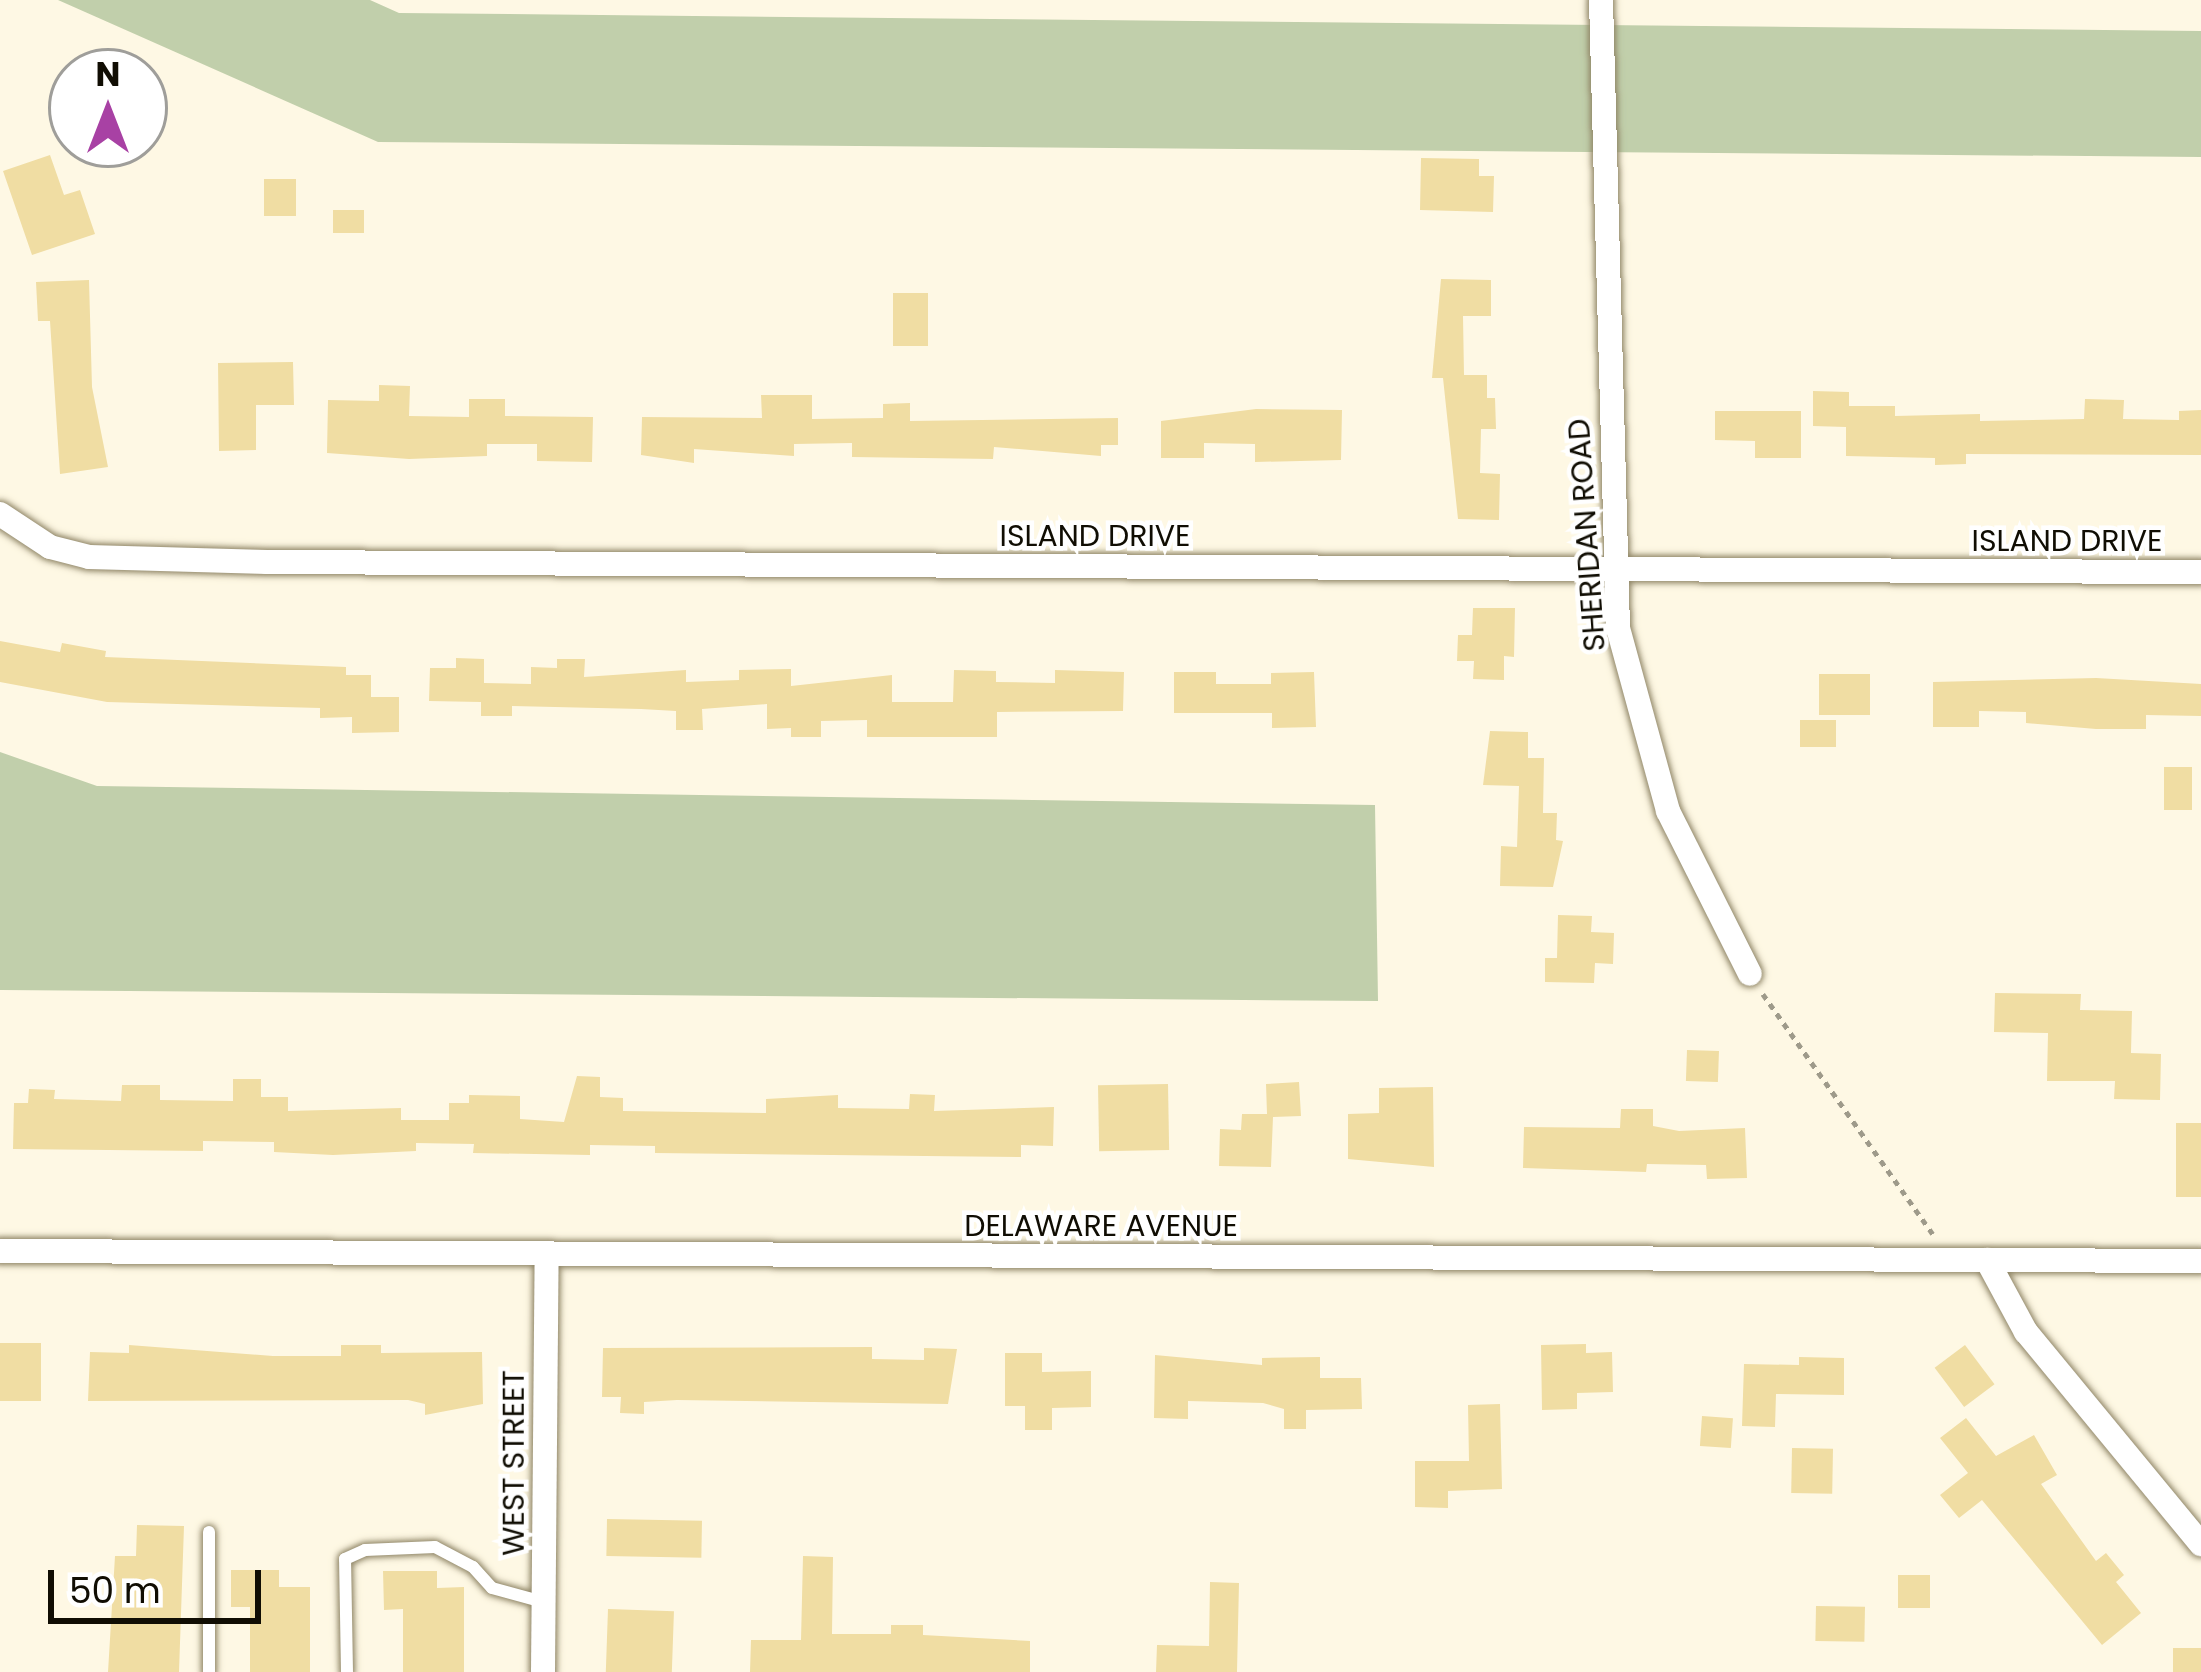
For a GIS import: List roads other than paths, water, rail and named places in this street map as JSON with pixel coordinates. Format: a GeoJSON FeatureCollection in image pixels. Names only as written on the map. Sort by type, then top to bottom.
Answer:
{"type":"FeatureCollection","features":[{"type":"Feature","properties":{"kind":"street","name":"SHERIDAN ROAD"},"geometry":{"type":"LineString","coordinates":[[1601,0],[1618,628],[1654,771],[1750,974]]}},
{"type":"Feature","properties":{"kind":"street","name":"ISLAND DRIVE"},"geometry":{"type":"LineString","coordinates":[[0,514],[50,547],[89,557],[2201,572]]}},
{"type":"Feature","properties":{"kind":"street","name":"DELAWARE AVENUE"},"geometry":{"type":"LineString","coordinates":[[0,1251],[2201,1261]]}},
{"type":"Feature","properties":{"kind":"street","name":"WEST STREET"},"geometry":{"type":"LineString","coordinates":[[543,1672],[547,1253]]}},
{"type":"Feature","properties":{"kind":"street"},"geometry":{"type":"LineString","coordinates":[[1988,1261],[2026,1332],[2201,1544]]}},
{"type":"Feature","properties":{"kind":"lane"},"geometry":{"type":"LineString","coordinates":[[209,1532],[209,1672]]}},
{"type":"Feature","properties":{"kind":"lane"},"geometry":{"type":"LineString","coordinates":[[347,1672],[345,1559],[365,1550],[435,1547],[473,1567],[492,1588],[543,1602]]}}]}
